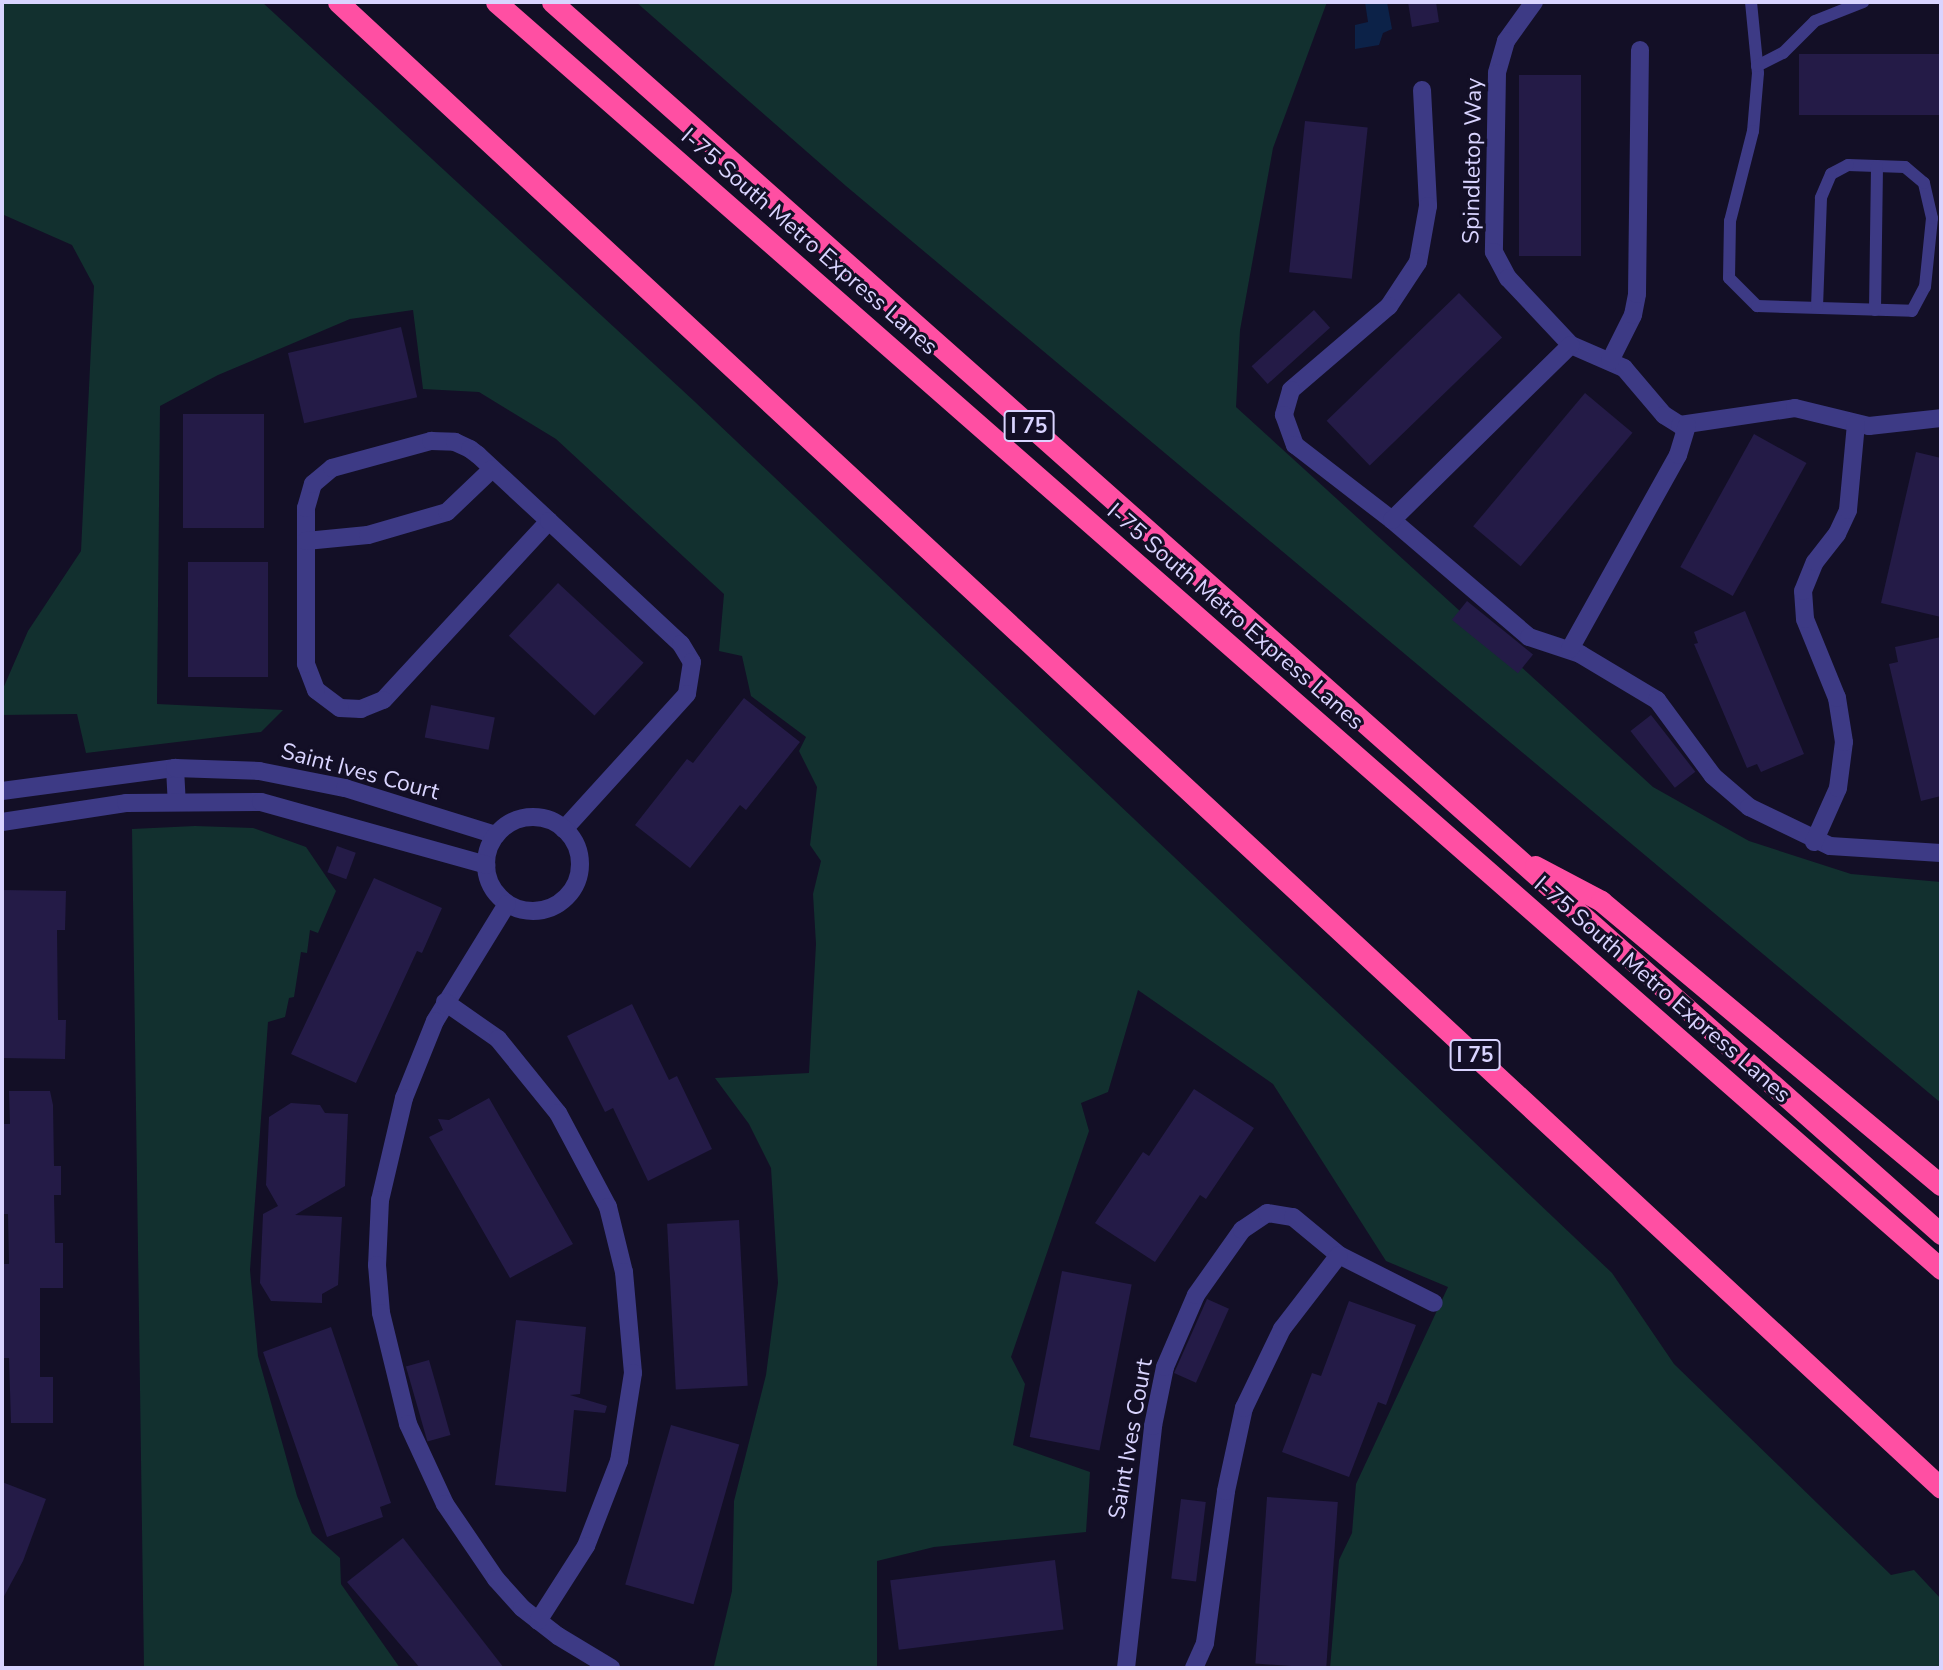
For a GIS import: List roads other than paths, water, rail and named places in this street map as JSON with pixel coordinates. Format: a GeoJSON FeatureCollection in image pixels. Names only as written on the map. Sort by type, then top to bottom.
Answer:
{"type":"FeatureCollection","features":[{"type":"Feature","properties":{"kind":"highway","name":"I 75"},"geometry":{"type":"LineString","coordinates":[[338,2],[1937,1486]]}},
{"type":"Feature","properties":{"kind":"highway","name":"I-75 South Metro Express Lanes"},"geometry":{"type":"LineString","coordinates":[[496,2],[1941,1269]]}},
{"type":"Feature","properties":{"kind":"highway","name":"I 75"},"geometry":{"type":"LineString","coordinates":[[552,2],[1941,1234]]}},
{"type":"Feature","properties":{"kind":"highway"},"geometry":{"type":"LineString","coordinates":[[1505,850],[1601,901],[1941,1185]]}},
{"type":"Feature","properties":{"kind":"street","name":"Spindletop Way"},"geometry":{"type":"LineString","coordinates":[[1534,2],[1506,41],[1497,73],[1494,252],[1508,278],[1571,345],[1610,361],[1633,375],[1664,415],[1687,425]]}},
{"type":"Feature","properties":{"kind":"street"},"geometry":{"type":"LineString","coordinates":[[1610,361],[1633,315],[1637,294],[1640,50]]}},
{"type":"Feature","properties":{"kind":"street","name":"Spindletop Way"},"geometry":{"type":"LineString","coordinates":[[1422,90],[1428,206],[1419,262],[1389,306],[1291,390],[1284,407],[1285,425],[1303,453],[1392,520],[1529,637],[1570,649],[1657,701],[1713,776],[1749,807],[1814,842],[1839,848],[1941,853]]}},
{"type":"Feature","properties":{"kind":"street"},"geometry":{"type":"LineString","coordinates":[[1392,520],[1571,345]]}},
{"type":"Feature","properties":{"kind":"street"},"geometry":{"type":"LineString","coordinates":[[1570,649],[1678,454],[1687,425],[1795,408],[1856,424],[1909,424],[1941,418]]}},
{"type":"Feature","properties":{"kind":"street"},"geometry":{"type":"LineString","coordinates":[[1814,842],[1840,781],[1844,742],[1837,698],[1805,619],[1803,591],[1810,569],[1837,534],[1848,510],[1856,424]]}},
{"type":"Feature","properties":{"kind":"street"},"geometry":{"type":"LineString","coordinates":[[549,521],[391,693],[361,709],[331,704],[316,690],[308,673],[306,541],[310,491],[332,468],[439,439],[462,445],[492,469],[549,521],[681,644],[693,671],[687,694],[564,830]]}},
{"type":"Feature","properties":{"kind":"street"},"geometry":{"type":"LineString","coordinates":[[306,541],[359,537],[447,512],[492,469]]}},
{"type":"Feature","properties":{"kind":"street"},"geometry":{"type":"LineString","coordinates":[[175,768],[177,801]]}},
{"type":"Feature","properties":{"kind":"street","name":"Saint Ives Court"},"geometry":{"type":"LineString","coordinates":[[2,791],[175,768],[295,775],[496,835]]}},
{"type":"Feature","properties":{"kind":"street"},"geometry":{"type":"LineString","coordinates":[[356,826],[369,796]]}},
{"type":"Feature","properties":{"kind":"street"},"geometry":{"type":"LineString","coordinates":[[2,822],[126,803],[261,802],[356,826],[486,865]]}},
{"type":"Feature","properties":{"kind":"street"},"geometry":{"type":"LineString","coordinates":[[528,818],[547,820],[564,830],[579,859],[571,892],[542,910],[523,910],[507,904],[492,887],[486,865],[496,835],[510,823],[528,818]]}},
{"type":"Feature","properties":{"kind":"street"},"geometry":{"type":"LineString","coordinates":[[507,904],[445,1002],[411,1076],[387,1158],[378,1236],[381,1313],[394,1377],[425,1469],[496,1579],[538,1621],[611,1668]]}},
{"type":"Feature","properties":{"kind":"street"},"geometry":{"type":"LineString","coordinates":[[445,1002],[505,1046],[558,1113],[608,1207],[624,1272],[633,1373],[619,1461],[586,1546],[538,1621]]}},
{"type":"Feature","properties":{"kind":"street","name":"Saint Ives Court"},"geometry":{"type":"LineString","coordinates":[[1126,1668],[1157,1406],[1171,1350],[1196,1295],[1242,1230],[1266,1213],[1293,1217],[1339,1255],[1434,1303]]}},
{"type":"Feature","properties":{"kind":"street"},"geometry":{"type":"LineString","coordinates":[[1194,1668],[1206,1643],[1228,1479],[1244,1408],[1282,1329],[1339,1255]]}},
{"type":"Feature","properties":{"kind":"lane"},"geometry":{"type":"LineString","coordinates":[[1751,2],[1757,66],[1754,131],[1730,221],[1728,278],[1757,306],[1912,311],[1925,287],[1932,218],[1924,183],[1905,167],[1848,164],[1831,174],[1821,198],[1817,307]]}},
{"type":"Feature","properties":{"kind":"lane"},"geometry":{"type":"LineString","coordinates":[[1757,66],[1783,53],[1815,21],[1863,2]]}},
{"type":"Feature","properties":{"kind":"lane"},"geometry":{"type":"LineString","coordinates":[[1875,310],[1877,166]]}},
{"type":"Feature","properties":{"kind":"water"},"geometry":{"type":"Polygon","coordinates":[[[1365,2],[1387,2],[1392,29],[1383,33],[1379,45],[1355,49],[1355,25],[1368,22],[1365,2]]]}}]}
